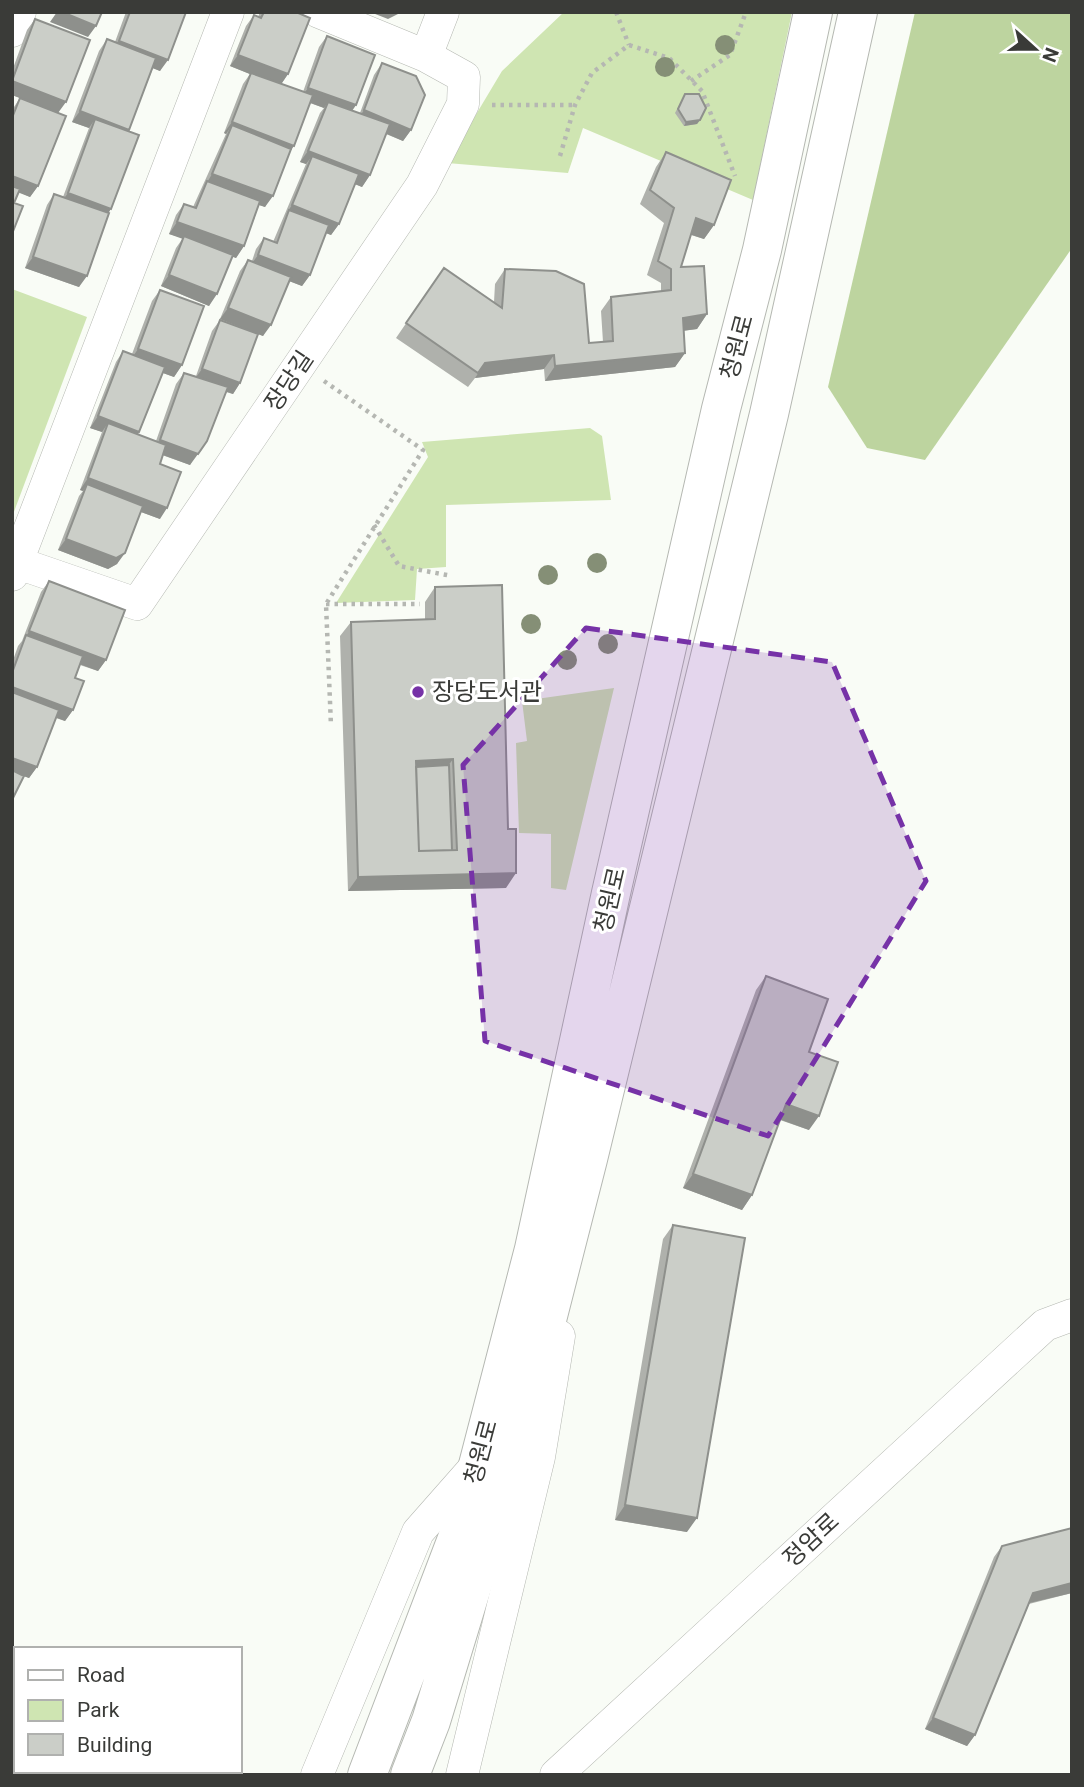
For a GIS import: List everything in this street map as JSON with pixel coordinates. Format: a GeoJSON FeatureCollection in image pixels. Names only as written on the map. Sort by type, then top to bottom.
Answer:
{"type":"FeatureCollection","features":[{"type":"Feature","properties":{"kind":"main road","name":"청원로"},"geometry":{"type":"LineString","coordinates":[[367,1775],[463,1523],[534,1249],[611,893],[721,409],[762,250],[813,12]]}},
{"type":"Feature","properties":{"kind":"main road","name":"청원로"},"geometry":{"type":"LineString","coordinates":[[410,1775],[431,1721],[514,1449],[588,1159],[769,414],[858,12]]}},
{"type":"Feature","properties":{"kind":"street"},"geometry":{"type":"LineString","coordinates":[[12,31],[20,12]]}},
{"type":"Feature","properties":{"kind":"street","name":"장당길"},"geometry":{"type":"LineString","coordinates":[[228,12],[14,566],[137,604],[422,185],[463,104]]}},
{"type":"Feature","properties":{"kind":"street"},"geometry":{"type":"LineString","coordinates":[[319,12],[426,56],[464,77],[463,104]]}},
{"type":"Feature","properties":{"kind":"street"},"geometry":{"type":"LineString","coordinates":[[426,56],[443,12]]}},
{"type":"Feature","properties":{"kind":"street"},"geometry":{"type":"LineString","coordinates":[[462,1775],[539,1457],[588,1159]]}},
{"type":"Feature","properties":{"kind":"street","name":"정암로"},"geometry":{"type":"LineString","coordinates":[[556,1775],[1045,1325],[1072,1315]]}},
{"type":"Feature","properties":{"kind":"street"},"geometry":{"type":"LineString","coordinates":[[317,1775],[418,1532],[478,1464]]}},
{"type":"Feature","properties":{"kind":"path"},"geometry":{"type":"LineString","coordinates":[[616,12],[628,45]]}},
{"type":"Feature","properties":{"kind":"path"},"geometry":{"type":"LineString","coordinates":[[691,81],[730,55],[746,12]]}},
{"type":"Feature","properties":{"kind":"path"},"geometry":{"type":"LineString","coordinates":[[628,45],[669,58],[702,91],[736,176]]}},
{"type":"Feature","properties":{"kind":"path"},"geometry":{"type":"LineString","coordinates":[[560,156],[575,106],[592,73],[628,45]]}},
{"type":"Feature","properties":{"kind":"path"},"geometry":{"type":"LineString","coordinates":[[463,104],[575,106]]}},
{"type":"Feature","properties":{"kind":"path"},"geometry":{"type":"LineString","coordinates":[[300,365],[423,450],[326,604],[331,726]]}},
{"type":"Feature","properties":{"kind":"path"},"geometry":{"type":"LineString","coordinates":[[374,525],[399,566],[452,576]]}},
{"type":"Feature","properties":{"kind":"path"},"geometry":{"type":"LineString","coordinates":[[326,604],[420,604]]}},
{"type":"Feature","properties":{"kind":"highlighted area"},"geometry":{"type":"Polygon","coordinates":[[[586,628],[832,662],[926,881],[768,1136],[485,1041],[463,765],[586,628]]]}},
{"type":"Feature","properties":{"kind":"green space"},"geometry":{"type":"Polygon","coordinates":[[[564,12],[792,12],[753,200],[583,128],[568,173],[447,163],[502,71],[564,12]]]}},
{"type":"Feature","properties":{"kind":"green space"},"geometry":{"type":"Polygon","coordinates":[[[915,12],[1072,12],[1072,248],[925,460],[867,448],[828,387],[915,12]]]}},
{"type":"Feature","properties":{"kind":"green space"},"geometry":{"type":"Polygon","coordinates":[[[12,289],[87,317],[12,517],[12,289]]]}},
{"type":"Feature","properties":{"kind":"green space"},"geometry":{"type":"Polygon","coordinates":[[[590,428],[602,436],[611,500],[446,505],[446,567],[417,569],[415,600],[336,603],[428,457],[422,442],[590,428]]]}},
{"type":"Feature","properties":{"kind":"green space"},"geometry":{"type":"Polygon","coordinates":[[[614,688],[566,890],[551,888],[551,834],[519,833],[516,743],[527,741],[522,701],[614,688]]]}},
{"type":"Feature","properties":{"kind":"building"},"geometry":{"type":"Polygon","coordinates":[[[62,12],[102,12],[96,26],[62,12]]]}},
{"type":"Feature","properties":{"kind":"building"},"geometry":{"type":"Polygon","coordinates":[[[130,12],[186,12],[168,60],[119,41],[130,12]]]}},
{"type":"Feature","properties":{"kind":"building"},"geometry":{"type":"Polygon","coordinates":[[[264,12],[296,12],[310,18],[288,74],[238,55],[254,15],[261,18],[264,12]]]}},
{"type":"Feature","properties":{"kind":"building"},"geometry":{"type":"Polygon","coordinates":[[[35,19],[90,40],[66,102],[12,81],[35,19]]]}},
{"type":"Feature","properties":{"kind":"building"},"geometry":{"type":"Polygon","coordinates":[[[327,36],[375,55],[356,105],[308,88],[327,36]]]}},
{"type":"Feature","properties":{"kind":"building"},"geometry":{"type":"Polygon","coordinates":[[[107,39],[156,58],[129,130],[80,111],[107,39]]]}},
{"type":"Feature","properties":{"kind":"building"},"geometry":{"type":"Polygon","coordinates":[[[382,63],[416,76],[425,95],[411,130],[364,110],[382,63]]]}},
{"type":"Feature","properties":{"kind":"building"},"geometry":{"type":"Polygon","coordinates":[[[251,73],[313,95],[294,146],[232,122],[251,73]]]}},
{"type":"Feature","properties":{"kind":"building"},"geometry":{"type":"Polygon","coordinates":[[[685,94],[699,94],[706,108],[700,120],[686,122],[678,109],[685,94]]]}},
{"type":"Feature","properties":{"kind":"building"},"geometry":{"type":"Polygon","coordinates":[[[20,98],[66,116],[38,186],[12,176],[12,118],[20,98]]]}},
{"type":"Feature","properties":{"kind":"building"},"geometry":{"type":"Polygon","coordinates":[[[328,102],[390,124],[370,175],[308,151],[328,102]]]}},
{"type":"Feature","properties":{"kind":"building"},"geometry":{"type":"Polygon","coordinates":[[[95,119],[139,135],[111,209],[68,193],[95,119]]]}},
{"type":"Feature","properties":{"kind":"building"},"geometry":{"type":"Polygon","coordinates":[[[232,125],[291,149],[273,196],[212,174],[232,125]]]}},
{"type":"Feature","properties":{"kind":"building"},"geometry":{"type":"Polygon","coordinates":[[[666,152],[731,180],[714,225],[696,218],[681,267],[704,266],[707,314],[683,318],[685,353],[555,366],[554,355],[485,363],[478,373],[406,323],[444,268],[502,308],[505,269],[556,271],[584,284],[589,343],[613,341],[611,297],[671,290],[671,269],[658,261],[674,208],[650,190],[666,152]]]}},
{"type":"Feature","properties":{"kind":"building"},"geometry":{"type":"Polygon","coordinates":[[[312,156],[359,174],[339,224],[292,205],[312,156]]]}},
{"type":"Feature","properties":{"kind":"building"},"geometry":{"type":"Polygon","coordinates":[[[207,181],[260,201],[244,246],[177,222],[184,204],[196,208],[207,181]]]}},
{"type":"Feature","properties":{"kind":"building"},"geometry":{"type":"Polygon","coordinates":[[[12,186],[20,189],[14,203],[23,206],[12,234],[12,186]]]}},
{"type":"Feature","properties":{"kind":"building"},"geometry":{"type":"Polygon","coordinates":[[[54,194],[109,213],[87,276],[33,257],[54,194]]]}},
{"type":"Feature","properties":{"kind":"building"},"geometry":{"type":"Polygon","coordinates":[[[289,210],[329,225],[310,275],[258,255],[264,238],[277,243],[289,210]]]}},
{"type":"Feature","properties":{"kind":"building"},"geometry":{"type":"Polygon","coordinates":[[[184,236],[233,255],[217,294],[169,275],[184,236]]]}},
{"type":"Feature","properties":{"kind":"building"},"geometry":{"type":"Polygon","coordinates":[[[248,260],[291,277],[271,325],[228,308],[248,260]]]}},
{"type":"Feature","properties":{"kind":"building"},"geometry":{"type":"Polygon","coordinates":[[[160,290],[204,306],[182,365],[138,349],[160,290]]]}},
{"type":"Feature","properties":{"kind":"building"},"geometry":{"type":"Polygon","coordinates":[[[220,320],[258,334],[240,383],[202,369],[220,320]]]}},
{"type":"Feature","properties":{"kind":"building"},"geometry":{"type":"Polygon","coordinates":[[[123,351],[165,367],[139,432],[98,416],[123,351]]]}},
{"type":"Feature","properties":{"kind":"building"},"geometry":{"type":"Polygon","coordinates":[[[184,373],[228,387],[207,441],[198,454],[160,440],[184,373]]]}},
{"type":"Feature","properties":{"kind":"building"},"geometry":{"type":"Polygon","coordinates":[[[108,423],[166,445],[160,464],[181,472],[167,508],[88,478],[108,423]]]}},
{"type":"Feature","properties":{"kind":"building"},"geometry":{"type":"Polygon","coordinates":[[[87,484],[143,506],[125,553],[116,558],[66,539],[87,484]]]}},
{"type":"Feature","properties":{"kind":"building"},"geometry":{"type":"Polygon","coordinates":[[[49,581],[125,610],[106,660],[29,631],[49,581]]]}},
{"type":"Feature","properties":{"kind":"building","name":"장당도서관"},"geometry":{"type":"Polygon","coordinates":[[[502,585],[508,829],[516,829],[516,873],[358,877],[351,622],[435,619],[435,587],[502,585]],[[453,759],[416,761],[419,851],[457,850],[453,759]]]}},
{"type":"Feature","properties":{"kind":"building"},"geometry":{"type":"Polygon","coordinates":[[[26,635],[83,656],[75,678],[84,681],[73,710],[12,687],[12,673],[26,635]]]}},
{"type":"Feature","properties":{"kind":"building"},"geometry":{"type":"Polygon","coordinates":[[[12,692],[59,710],[37,767],[12,758],[12,692]]]}},
{"type":"Feature","properties":{"kind":"building"},"geometry":{"type":"Polygon","coordinates":[[[449,765],[452,850],[419,851],[416,767],[449,765]]]}},
{"type":"Feature","properties":{"kind":"building"},"geometry":{"type":"Polygon","coordinates":[[[12,770],[24,776],[12,800],[12,770]]]}},
{"type":"Feature","properties":{"kind":"building"},"geometry":{"type":"Polygon","coordinates":[[[766,976],[828,999],[809,1052],[838,1062],[819,1116],[786,1104],[752,1195],[693,1174],[766,976]]]}},
{"type":"Feature","properties":{"kind":"building"},"geometry":{"type":"Polygon","coordinates":[[[673,1225],[745,1238],[697,1518],[625,1505],[673,1225]]]}},
{"type":"Feature","properties":{"kind":"building"},"geometry":{"type":"Polygon","coordinates":[[[1072,1528],[1072,1583],[1033,1593],[975,1735],[933,1718],[1002,1546],[1072,1528]]]}},
{"type":"Feature","properties":{"kind":"place","name":"장당도서관"},"geometry":{"type":"Point","coordinates":[418,692]}}]}
